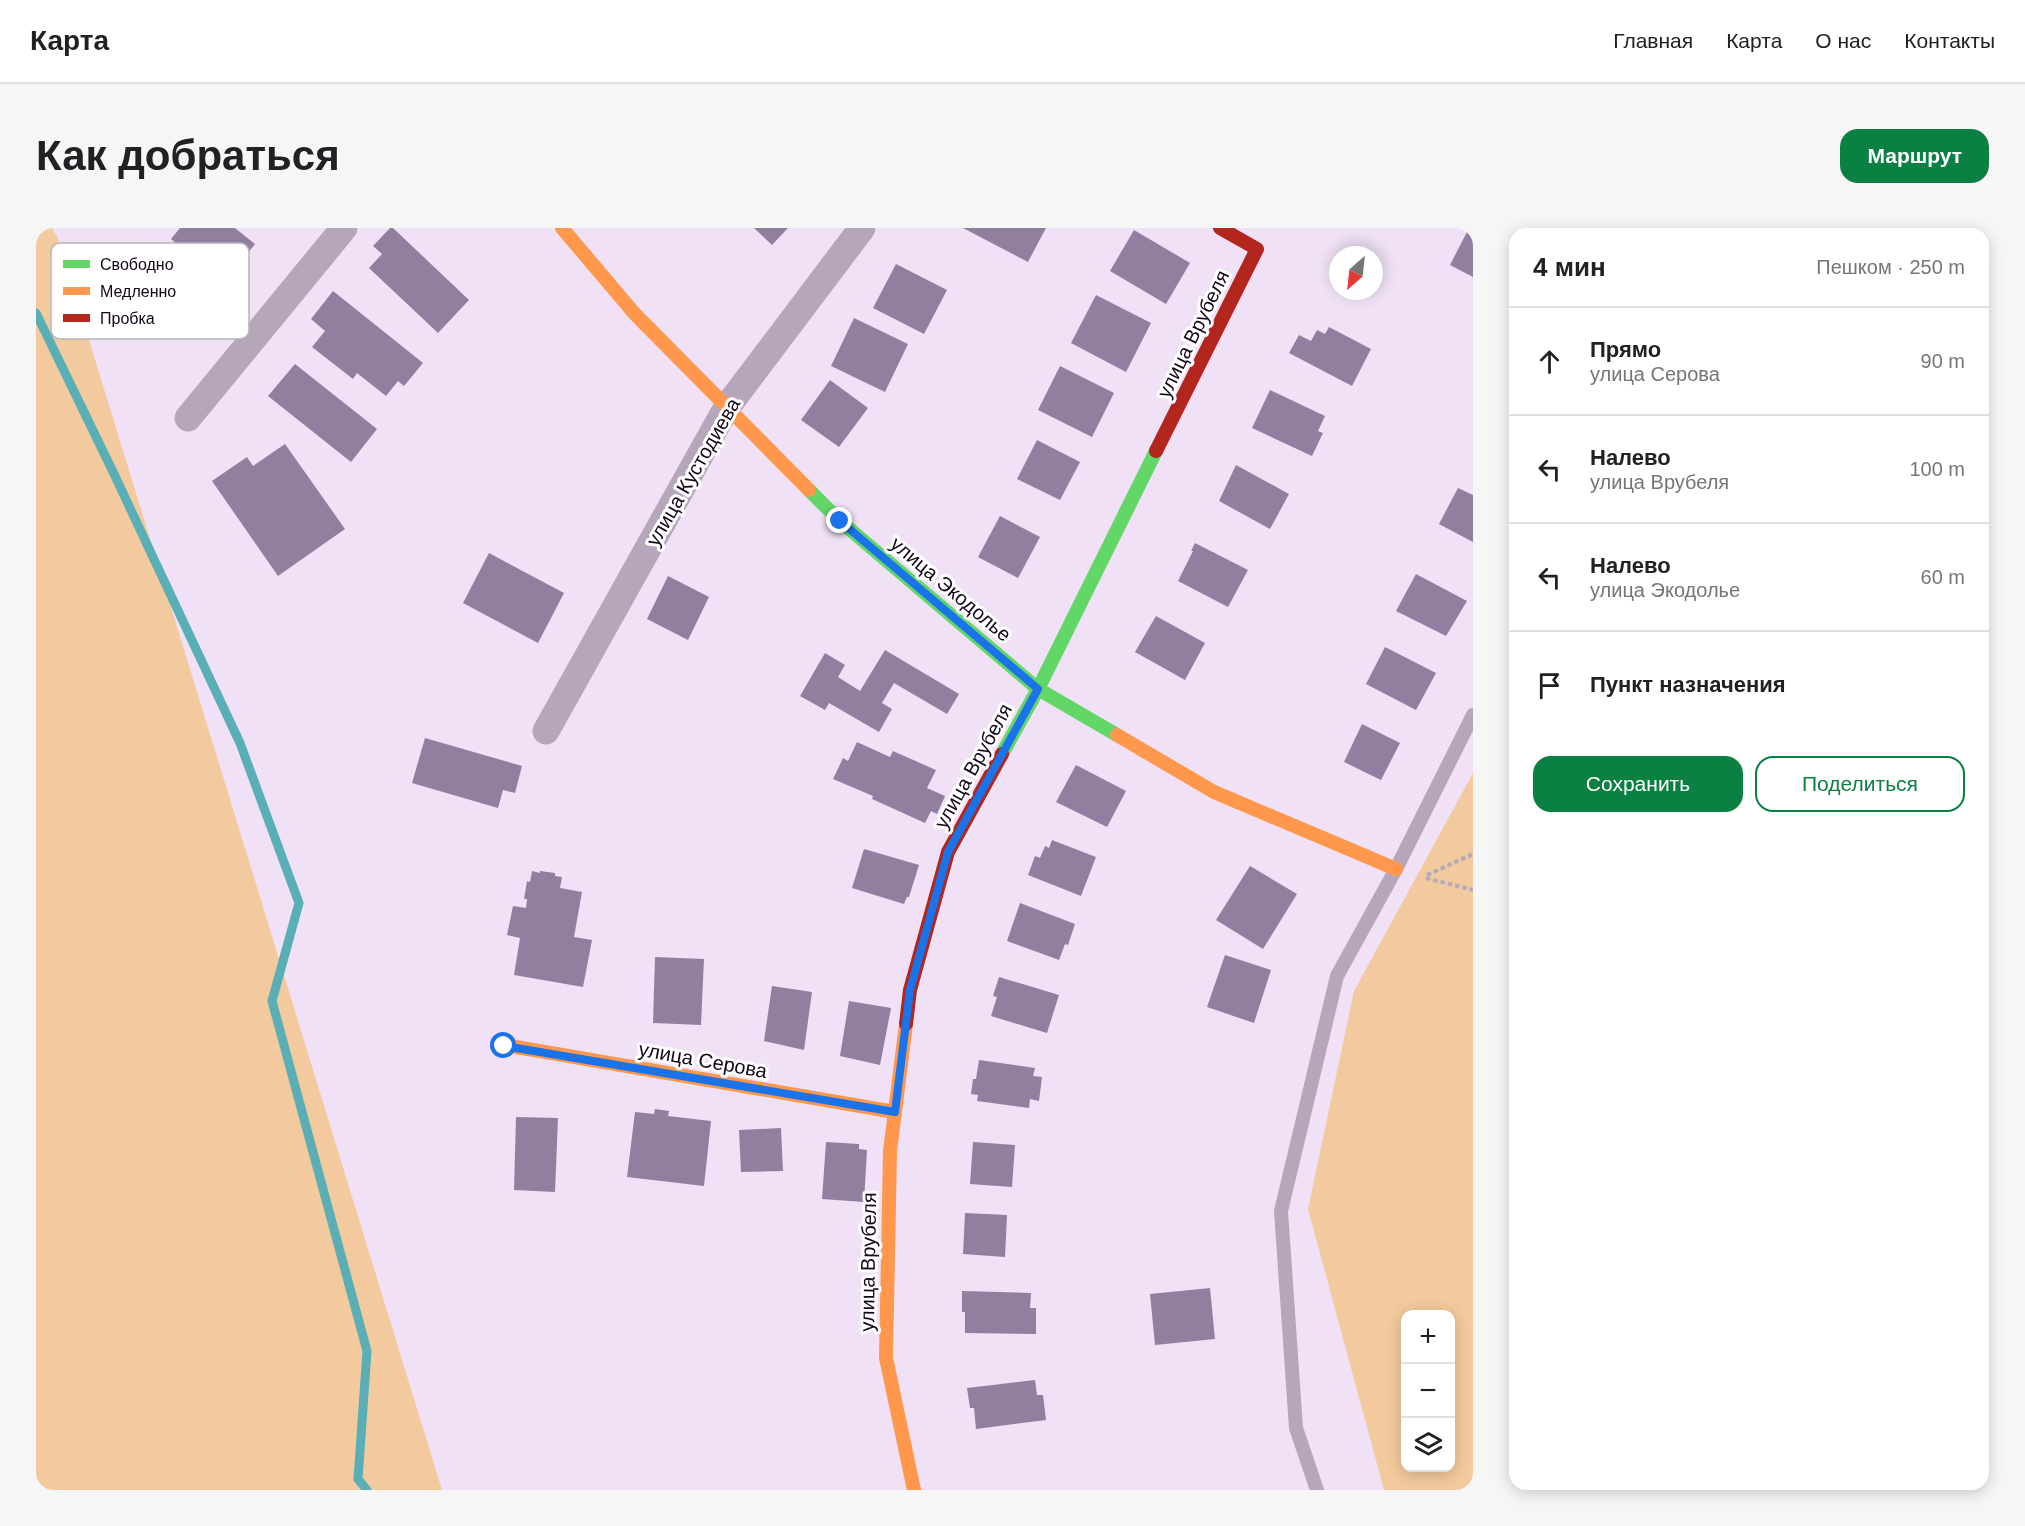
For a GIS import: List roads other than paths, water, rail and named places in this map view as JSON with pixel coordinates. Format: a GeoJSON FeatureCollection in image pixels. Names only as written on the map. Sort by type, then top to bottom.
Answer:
{"type":"FeatureCollection","features":[{"type":"Feature","properties":{"kind":"street"},"geometry":{"type":"LineString","coordinates":[[188,418],[344,228]]}},
{"type":"Feature","properties":{"kind":"street","name":"улица Экодолье"},"geometry":{"type":"LineString","coordinates":[[562,228],[634,314],[840,521],[1038,689],[1214,792],[1396,870]]}},
{"type":"Feature","properties":{"kind":"street","name":"улица Кустодиева"},"geometry":{"type":"LineString","coordinates":[[546,731],[727,407],[862,228]]}},
{"type":"Feature","properties":{"kind":"street","name":"улица Врубеля"},"geometry":{"type":"LineString","coordinates":[[914,1490],[886,1358],[890,1151],[910,990],[948,852],[1038,689],[1257,249],[1220,228]]}},
{"type":"Feature","properties":{"kind":"street","name":"улица Серова"},"geometry":{"type":"LineString","coordinates":[[504,1046],[895,1112]]}},
{"type":"Feature","properties":{"kind":"lane"},"geometry":{"type":"LineString","coordinates":[[1317,1490],[1296,1428],[1281,1212],[1337,976],[1396,870],[1473,715]]}},
{"type":"Feature","properties":{"kind":"waterway"},"geometry":{"type":"LineString","coordinates":[[36,313],[240,743],[299,903],[272,1001],[367,1351],[358,1479],[367,1490]]}}]}
